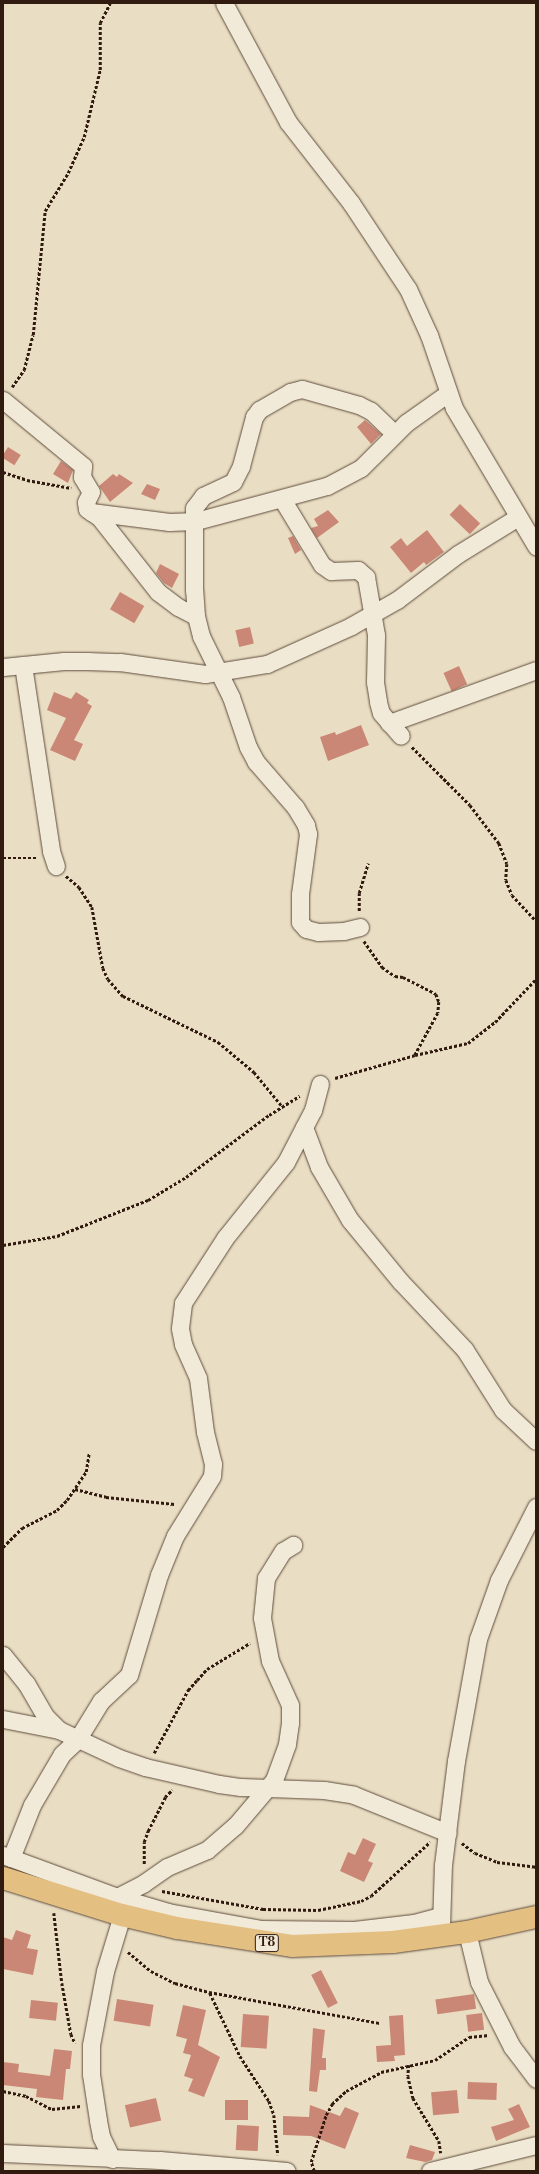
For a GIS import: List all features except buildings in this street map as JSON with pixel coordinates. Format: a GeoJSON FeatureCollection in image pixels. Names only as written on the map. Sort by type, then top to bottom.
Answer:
{"type":"FeatureCollection","features":[{"type":"Feature","properties":{"kind":"highway","name":"T8"},"geometry":{"type":"LineString","coordinates":[[6,1864],[52,1893],[120,1906],[227,1938],[292,1946],[348,1945],[441,1926],[467,1932],[536,1917]]}},
{"type":"Feature","properties":{"kind":"street"},"geometry":{"type":"LineString","coordinates":[[224,3],[288,122],[380,244],[408,289],[428,335],[448,393],[463,425],[506,493],[518,517],[536,546]]}},
{"type":"Feature","properties":{"kind":"street"},"geometry":{"type":"LineString","coordinates":[[360,927],[344,931],[318,932],[306,929],[300,922],[300,894],[308,834],[306,825],[295,807],[256,762],[221,672],[202,636],[196,616],[194,569],[196,522],[194,508],[198,501],[229,486],[237,476],[254,417],[260,410],[290,392],[302,389],[359,405],[371,411],[394,434]]}},
{"type":"Feature","properties":{"kind":"street"},"geometry":{"type":"LineString","coordinates":[[92,512],[169,522],[196,522],[282,499],[343,480],[361,468],[394,434],[423,409],[448,393]]}},
{"type":"Feature","properties":{"kind":"street"},"geometry":{"type":"LineString","coordinates":[[6,394],[83,466],[82,478],[91,489],[86,506],[99,517],[158,592],[178,607],[196,616]]}},
{"type":"Feature","properties":{"kind":"street"},"geometry":{"type":"LineString","coordinates":[[282,499],[322,565],[331,571],[358,570],[366,577],[373,613],[377,652],[375,682],[381,713],[395,729],[536,670]]}},
{"type":"Feature","properties":{"kind":"street"},"geometry":{"type":"LineString","coordinates":[[3,667],[64,661],[120,662],[205,674],[267,664],[288,656],[397,600],[458,554],[518,517]]}},
{"type":"Feature","properties":{"kind":"street"},"geometry":{"type":"LineString","coordinates":[[24,665],[55,862]]}},
{"type":"Feature","properties":{"kind":"street"},"geometry":{"type":"LineString","coordinates":[[120,1906],[6,1864],[20,1830],[51,1770],[62,1754],[77,1740],[101,1701],[123,1683],[129,1675],[172,1543],[182,1522],[196,1504],[212,1476],[213,1464],[205,1432],[198,1378],[183,1344],[180,1314],[199,1277],[238,1221],[276,1176],[296,1146],[318,1096],[320,1084]]}},
{"type":"Feature","properties":{"kind":"street"},"geometry":{"type":"LineString","coordinates":[[304,1127],[322,1173],[350,1220],[401,1282],[465,1350],[503,1410],[536,1441]]}},
{"type":"Feature","properties":{"kind":"street"},"geometry":{"type":"LineString","coordinates":[[441,1926],[444,1832],[478,1639],[499,1580],[536,1507]]}},
{"type":"Feature","properties":{"kind":"street"},"geometry":{"type":"LineString","coordinates":[[112,2159],[101,2136],[95,2104],[91,2053],[105,1971],[115,1936],[120,1906],[144,1883],[167,1867],[207,1850],[235,1826],[269,1789],[287,1744],[290,1705],[270,1661],[262,1618],[266,1578],[276,1559],[283,1550],[293,1545]]}},
{"type":"Feature","properties":{"kind":"street"},"geometry":{"type":"LineString","coordinates":[[3,1655],[26,1683],[46,1717],[59,1730],[77,1740],[145,1767],[241,1788],[324,1790],[354,1795],[444,1832]]}},
{"type":"Feature","properties":{"kind":"street"},"geometry":{"type":"LineString","coordinates":[[3,1719],[59,1730]]}},
{"type":"Feature","properties":{"kind":"street"},"geometry":{"type":"LineString","coordinates":[[467,1932],[475,1972],[505,2033],[536,2079]]}},
{"type":"Feature","properties":{"kind":"street"},"geometry":{"type":"LineString","coordinates":[[436,2170],[536,2145]]}},
{"type":"Feature","properties":{"kind":"street"},"geometry":{"type":"LineString","coordinates":[[3,2153],[112,2159],[168,2166],[283,2171]]}},
{"type":"Feature","properties":{"kind":"street"},"geometry":{"type":"LineString","coordinates":[[35,2171],[48,2156]]}},
{"type":"Feature","properties":{"kind":"path"},"geometry":{"type":"LineString","coordinates":[[6,394],[24,370],[29,356],[45,212],[74,164],[84,137],[100,70],[100,23],[110,3]]}},
{"type":"Feature","properties":{"kind":"path"},"geometry":{"type":"LineString","coordinates":[[3,472],[47,484],[91,489]]}},
{"type":"Feature","properties":{"kind":"path"},"geometry":{"type":"LineString","coordinates":[[395,729],[470,805],[499,843],[507,864],[506,880],[512,895],[536,921]]}},
{"type":"Feature","properties":{"kind":"path"},"geometry":{"type":"LineString","coordinates":[[3,858],[55,862],[79,887],[92,907],[103,968],[108,979],[123,996],[218,1042],[254,1072],[282,1106]]}},
{"type":"Feature","properties":{"kind":"path"},"geometry":{"type":"LineString","coordinates":[[368,863],[359,893],[360,927],[364,943],[382,967],[395,976],[403,977],[436,994],[439,1002],[438,1013],[415,1055]]}},
{"type":"Feature","properties":{"kind":"path"},"geometry":{"type":"LineString","coordinates":[[3,1245],[58,1236],[148,1200],[212,1159],[282,1106],[320,1084],[415,1055],[468,1044],[495,1022],[536,979]]}},
{"type":"Feature","properties":{"kind":"path"},"geometry":{"type":"LineString","coordinates":[[3,1547],[31,1521],[57,1510],[75,1489],[86,1472],[89,1453]]}},
{"type":"Feature","properties":{"kind":"path"},"geometry":{"type":"LineString","coordinates":[[75,1489],[136,1501],[196,1504]]}},
{"type":"Feature","properties":{"kind":"path"},"geometry":{"type":"LineString","coordinates":[[145,1767],[163,1741],[188,1690],[206,1669],[264,1635]]}},
{"type":"Feature","properties":{"kind":"path"},"geometry":{"type":"LineString","coordinates":[[186,1777],[165,1797],[144,1842],[144,1883],[171,1894],[263,1909],[325,1908],[361,1901],[371,1896],[444,1832],[482,1856],[497,1862],[536,1866]]}},
{"type":"Feature","properties":{"kind":"path"},"geometry":{"type":"LineString","coordinates":[[52,1893],[62,1983],[71,2034],[73,2042],[91,2053]]}},
{"type":"Feature","properties":{"kind":"path"},"geometry":{"type":"LineString","coordinates":[[115,1936],[132,1958],[151,1971],[176,1983],[209,1992],[380,2023]]}},
{"type":"Feature","properties":{"kind":"path"},"geometry":{"type":"LineString","coordinates":[[209,1992],[240,2056],[263,2090],[274,2115],[283,2171]]}},
{"type":"Feature","properties":{"kind":"path"},"geometry":{"type":"LineString","coordinates":[[314,2171],[312,2162],[315,2147],[332,2104],[363,2080],[445,2055],[469,2037],[505,2033]]}},
{"type":"Feature","properties":{"kind":"path"},"geometry":{"type":"LineString","coordinates":[[409,2065],[410,2089],[418,2109],[439,2141],[436,2170]]}},
{"type":"Feature","properties":{"kind":"path"},"geometry":{"type":"LineString","coordinates":[[3,2091],[26,2096],[52,2109],[95,2104]]}}]}
